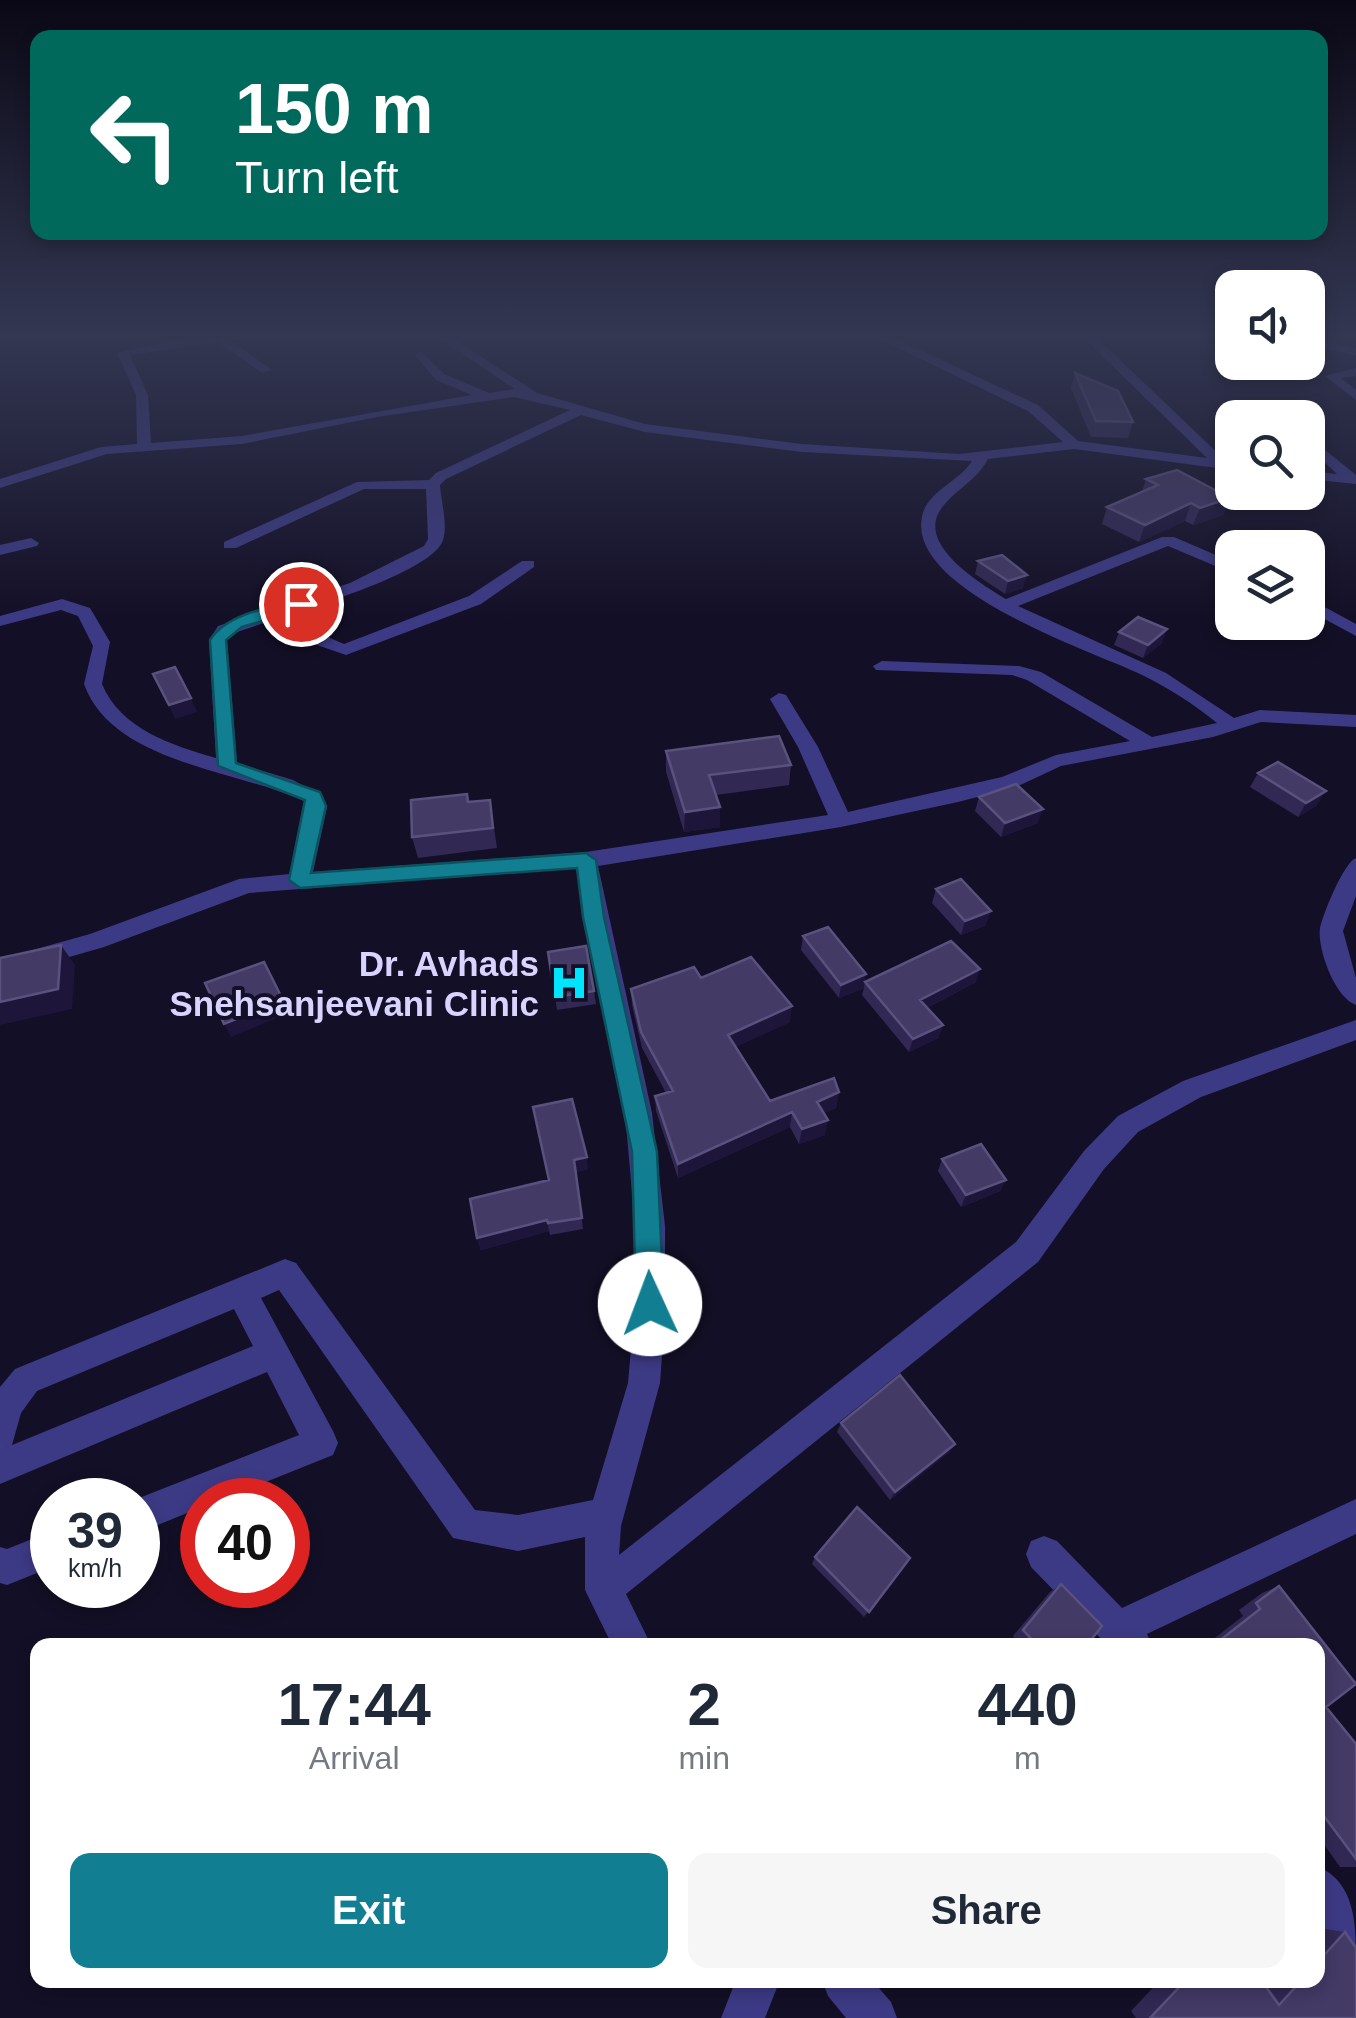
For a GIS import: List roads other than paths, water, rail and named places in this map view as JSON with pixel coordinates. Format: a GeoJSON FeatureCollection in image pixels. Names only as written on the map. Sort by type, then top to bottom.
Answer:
{"type":"FeatureCollection","features":[{"type":"Feature","properties":{"kind":"street"},"geometry":{"type":"LineString","coordinates":[[143,431],[144,446]]}},
{"type":"Feature","properties":{"kind":"street"},"geometry":{"type":"LineString","coordinates":[[0,484],[106,450],[242,440],[286,431]]}},
{"type":"Feature","properties":{"kind":"street"},"geometry":{"type":"LineString","coordinates":[[230,545],[362,485],[433,484],[455,468],[534,431]]}},
{"type":"Feature","properties":{"kind":"street"},"geometry":{"type":"LineString","coordinates":[[669,431],[905,456],[982,456],[1074,445],[1215,463]]}},
{"type":"Feature","properties":{"kind":"street"},"geometry":{"type":"LineString","coordinates":[[1059,431],[1074,445]]}},
{"type":"Feature","properties":{"kind":"street"},"geometry":{"type":"LineString","coordinates":[[1190,431],[1215,454]]}},
{"type":"Feature","properties":{"kind":"street"},"geometry":{"type":"LineString","coordinates":[[1325,454],[1355,480]]}},
{"type":"Feature","properties":{"kind":"street"},"geometry":{"type":"LineString","coordinates":[[982,456],[977,470],[936,504],[927,520],[930,537],[948,569],[1004,605],[1176,686],[1208,705],[1231,725]]}},
{"type":"Feature","properties":{"kind":"street"},"geometry":{"type":"LineString","coordinates":[[1325,477],[1355,480]]}},
{"type":"Feature","properties":{"kind":"street"},"geometry":{"type":"LineString","coordinates":[[227,766],[218,640],[224,630],[356,586],[430,549],[436,539],[433,484]]}},
{"type":"Feature","properties":{"kind":"street"},"geometry":{"type":"LineString","coordinates":[[1004,605],[1168,540],[1215,561]]}},
{"type":"Feature","properties":{"kind":"street"},"geometry":{"type":"LineString","coordinates":[[0,550],[31,543]]}},
{"type":"Feature","properties":{"kind":"street"},"geometry":{"type":"LineString","coordinates":[[301,604],[326,646],[334,651],[346,650],[462,606],[528,564]]}},
{"type":"Feature","properties":{"kind":"street"},"geometry":{"type":"LineString","coordinates":[[0,620],[62,604],[84,612],[100,638],[102,650],[92,670],[95,690],[127,732],[314,796],[316,806],[300,880]]}},
{"type":"Feature","properties":{"kind":"street"},"geometry":{"type":"LineString","coordinates":[[1325,613],[1356,631]]}},
{"type":"Feature","properties":{"kind":"street"},"geometry":{"type":"LineString","coordinates":[[882,666],[1013,670],[1034,676],[1147,742]]}},
{"type":"Feature","properties":{"kind":"street"},"geometry":{"type":"LineString","coordinates":[[780,699],[808,747],[841,820]]}},
{"type":"Feature","properties":{"kind":"street"},"geometry":{"type":"LineString","coordinates":[[0,968],[96,941],[247,885],[586,860],[841,820],[1009,782],[1056,760],[1260,716],[1356,721]]}},
{"type":"Feature","properties":{"kind":"street"},"geometry":{"type":"LineString","coordinates":[[586,860],[593,917],[644,1152],[650,1304],[639,1407],[600,1538],[603,1590],[628,1638]]}},
{"type":"Feature","properties":{"kind":"street"},"geometry":{"type":"LineString","coordinates":[[1356,866],[1332,931],[1346,986],[1356,995]]}},
{"type":"Feature","properties":{"kind":"street"},"geometry":{"type":"LineString","coordinates":[[603,1590],[1026,1252],[1094,1160],[1128,1124],[1192,1088],[1356,1030]]}},
{"type":"Feature","properties":{"kind":"street"},"geometry":{"type":"LineString","coordinates":[[0,1433],[6,1406],[26,1380],[285,1273],[465,1526],[518,1534],[605,1515]]}},
{"type":"Feature","properties":{"kind":"street"},"geometry":{"type":"LineString","coordinates":[[160,1507],[322,1443],[242,1291]]}},
{"type":"Feature","properties":{"kind":"street"},"geometry":{"type":"LineString","coordinates":[[0,1467],[274,1352]]}},
{"type":"Feature","properties":{"kind":"street"},"geometry":{"type":"LineString","coordinates":[[1044,1554],[1125,1637],[1356,1516]]}},
{"type":"Feature","properties":{"kind":"street"},"geometry":{"type":"LineString","coordinates":[[0,1565],[7,1567],[30,1558]]}},
{"type":"Feature","properties":{"kind":"street"},"geometry":{"type":"LineString","coordinates":[[1325,1897],[1356,1942]]}},
{"type":"Feature","properties":{"kind":"street"},"geometry":{"type":"LineString","coordinates":[[743,2018],[755,1988]]}},
{"type":"Feature","properties":{"kind":"street"},"geometry":{"type":"LineString","coordinates":[[851,1988],[875,2018]]}},
{"type":"Feature","properties":{"kind":"place","name":"Dr. Avhads Snehsanjeevani Clinic"},"geometry":{"type":"Point","coordinates":[569,983]}}]}
